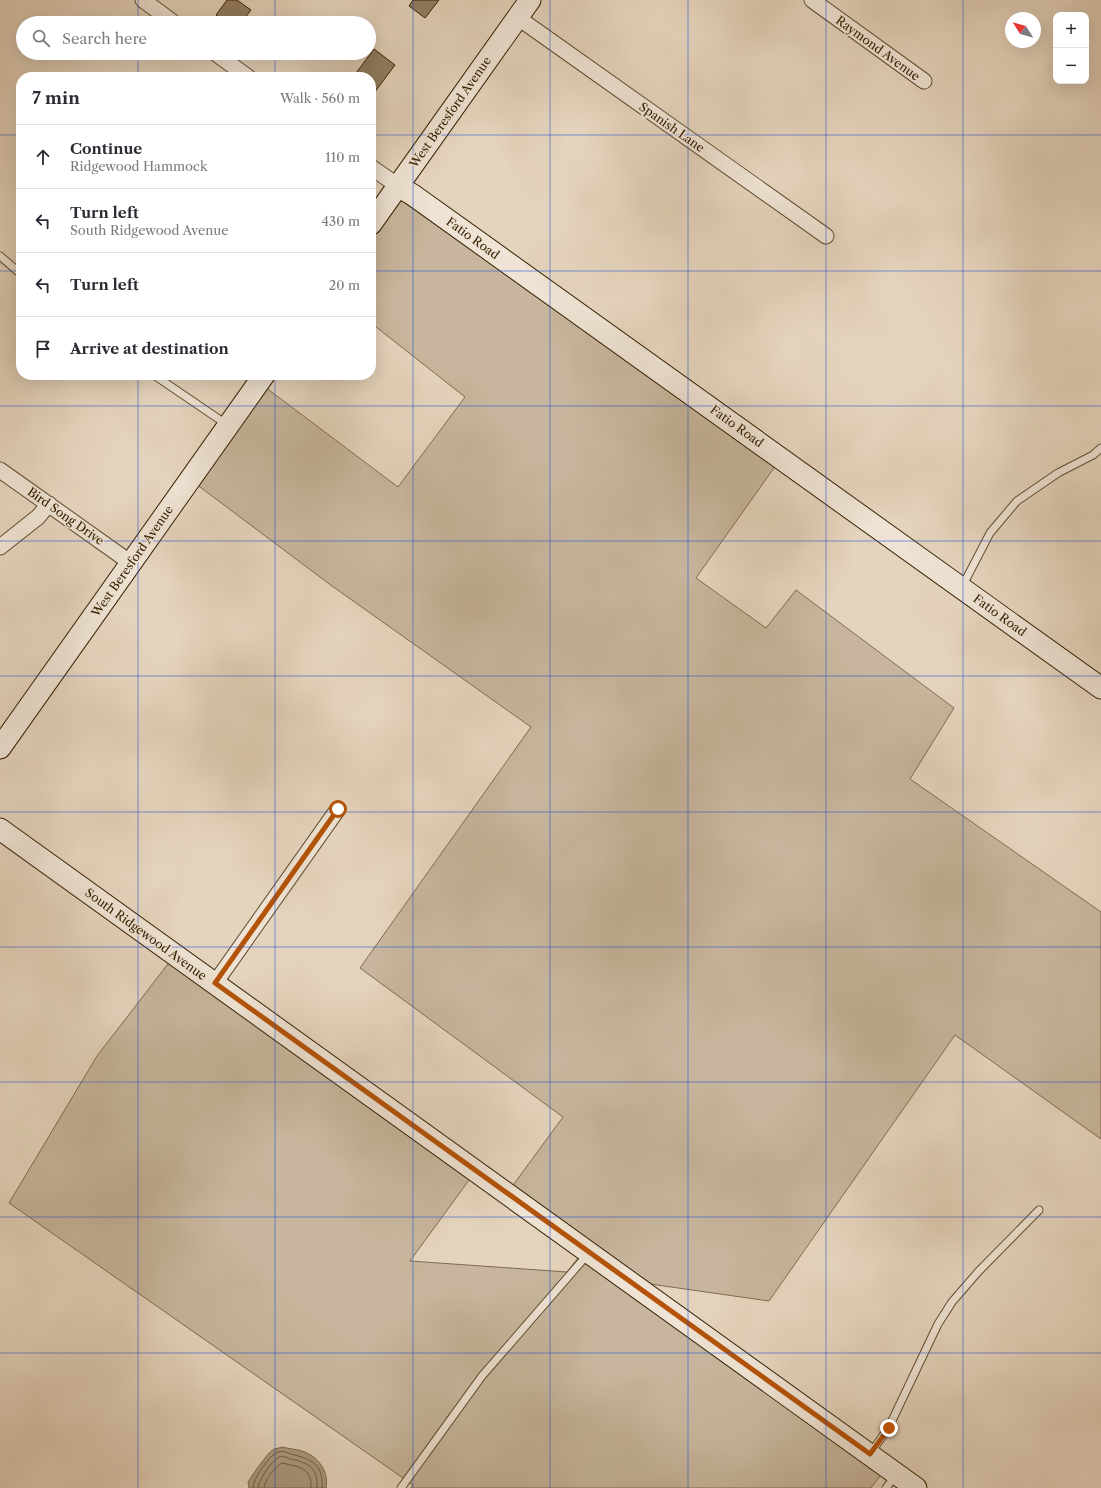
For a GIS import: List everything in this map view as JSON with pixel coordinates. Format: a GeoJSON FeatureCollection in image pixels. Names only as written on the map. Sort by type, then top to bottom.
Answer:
{"type":"FeatureCollection","features":[{"type":"Feature","properties":{"kind":"street"},"geometry":{"type":"LineString","coordinates":[[143,0],[165,16]]}},
{"type":"Feature","properties":{"kind":"street","name":"West Beresford Avenue"},"geometry":{"type":"LineString","coordinates":[[376,217],[530,0]]}},
{"type":"Feature","properties":{"kind":"street","name":"Raymond Avenue"},"geometry":{"type":"LineString","coordinates":[[812,0],[924,81]]}},
{"type":"Feature","properties":{"kind":"street","name":"Spanish Lane"},"geometry":{"type":"LineString","coordinates":[[518,18],[826,236]]}},
{"type":"Feature","properties":{"kind":"street"},"geometry":{"type":"LineString","coordinates":[[225,60],[241,72]]}},
{"type":"Feature","properties":{"kind":"street","name":"Fatio Road"},"geometry":{"type":"LineString","coordinates":[[376,171],[413,195],[1101,688]]}},
{"type":"Feature","properties":{"kind":"street","name":"West Beresford Avenue"},"geometry":{"type":"LineString","coordinates":[[0,748],[260,380]]}},
{"type":"Feature","properties":{"kind":"street","name":"Bird Song Drive"},"geometry":{"type":"LineString","coordinates":[[0,470],[131,563]]}},
{"type":"Feature","properties":{"kind":"street"},"geometry":{"type":"LineString","coordinates":[[0,547],[38,517],[49,504]]}},
{"type":"Feature","properties":{"kind":"street"},"geometry":{"type":"LineString","coordinates":[[215,983],[338,809]]}},
{"type":"Feature","properties":{"kind":"street","name":"South Ridgewood Avenue"},"geometry":{"type":"LineString","coordinates":[[0,829],[870,1454],[891,1481],[916,1488]]}},
{"type":"Feature","properties":{"kind":"lane"},"geometry":{"type":"LineString","coordinates":[[0,256],[16,270]]}},
{"type":"Feature","properties":{"kind":"lane"},"geometry":{"type":"LineString","coordinates":[[161,380],[228,426]]}},
{"type":"Feature","properties":{"kind":"lane"},"geometry":{"type":"LineString","coordinates":[[962,587],[990,533],[1017,502],[1058,473],[1094,455],[1101,448]]}},
{"type":"Feature","properties":{"kind":"lane"},"geometry":{"type":"LineString","coordinates":[[870,1454],[889,1428],[938,1324],[952,1302],[978,1272],[1039,1210]]}},
{"type":"Feature","properties":{"kind":"lane"},"geometry":{"type":"LineString","coordinates":[[401,1488],[482,1376],[589,1252]]}},
{"type":"Feature","properties":{"kind":"shaded area"},"geometry":{"type":"Polygon","coordinates":[[[399,199],[776,465],[696,578],[766,628],[796,590],[954,708],[910,779],[1101,912],[1101,1139],[955,1035],[769,1301],[643,1283],[511,1188],[563,1117],[360,968],[531,727],[332,586],[196,484],[265,387],[398,487],[465,397],[376,327],[376,230],[399,199]]]}},
{"type":"Feature","properties":{"kind":"shaded area"},"geometry":{"type":"Polygon","coordinates":[[[171,960],[472,1176],[410,1261],[567,1272],[581,1254],[883,1472],[871,1488],[411,1488],[413,1485],[9,1203],[97,1056],[171,960]]]}},
{"type":"Feature","properties":{"kind":"water"},"geometry":{"type":"Polygon","coordinates":[[[283,1447],[302,1451],[313,1456],[324,1470],[326,1476],[326,1488],[249,1488],[248,1482],[269,1453],[274,1449],[283,1447]]]}},
{"type":"Feature","properties":{"kind":"building"},"geometry":{"type":"Polygon","coordinates":[[[227,0],[237,0],[251,10],[246,16],[216,15],[227,0]]]}},
{"type":"Feature","properties":{"kind":"building"},"geometry":{"type":"Polygon","coordinates":[[[413,0],[439,0],[425,18],[409,6],[413,0]]]}},
{"type":"Feature","properties":{"kind":"building"},"geometry":{"type":"Polygon","coordinates":[[[376,51],[395,65],[376,90],[376,72],[357,72],[366,60],[376,60],[376,51]]]}},
{"type":"Feature","properties":{"kind":"route"},"geometry":{"type":"LineString","coordinates":[[338,809],[215,983],[870,1454],[889,1428]]}}]}
